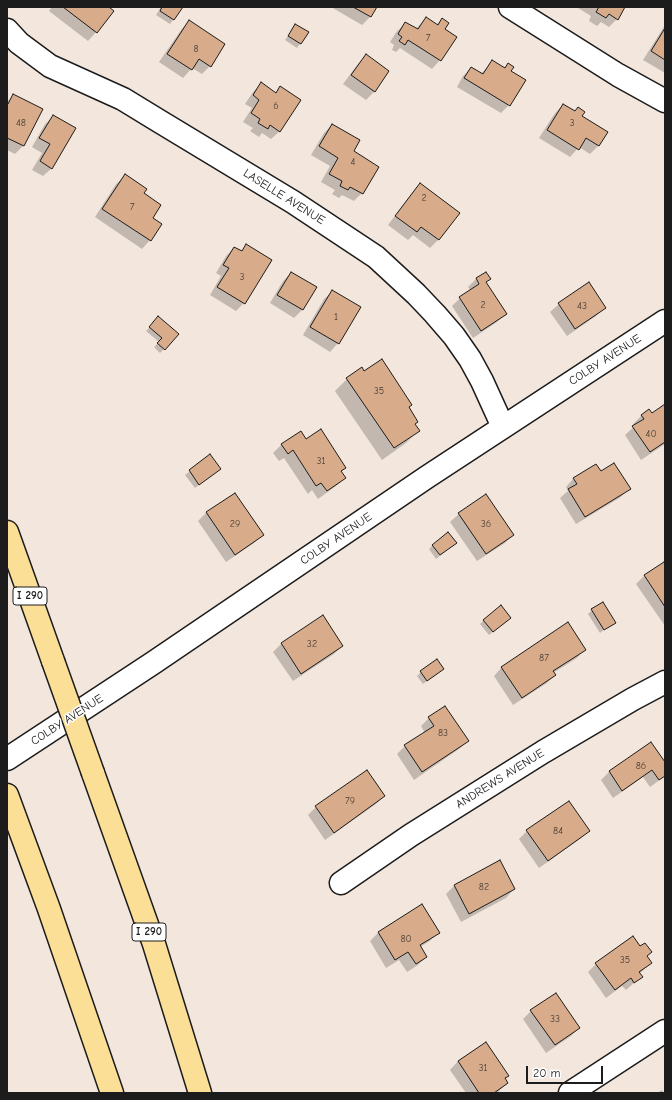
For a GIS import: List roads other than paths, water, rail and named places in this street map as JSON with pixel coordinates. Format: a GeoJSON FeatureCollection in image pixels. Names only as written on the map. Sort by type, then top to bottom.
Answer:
{"type":"FeatureCollection","features":[{"type":"Feature","properties":{"kind":"highway","name":"I 290"},"geometry":{"type":"LineString","coordinates":[[7,532],[154,944],[200,1093]]}},
{"type":"Feature","properties":{"kind":"highway"},"geometry":{"type":"LineString","coordinates":[[7,795],[49,909],[112,1093]]}},
{"type":"Feature","properties":{"kind":"street"},"geometry":{"type":"LineString","coordinates":[[510,7],[618,75],[665,100]]}},
{"type":"Feature","properties":{"kind":"street","name":"LASELLE AVENUE"},"geometry":{"type":"LineString","coordinates":[[7,30],[19,43],[50,66],[123,100],[159,121],[293,202],[376,257],[416,294],[454,336],[470,359],[482,381],[503,427]]}},
{"type":"Feature","properties":{"kind":"street","name":"COLBY AVENUE"},"geometry":{"type":"LineString","coordinates":[[7,760],[154,663],[503,427],[665,321]]}},
{"type":"Feature","properties":{"kind":"street","name":"ANDREWS AVENUE"},"geometry":{"type":"LineString","coordinates":[[340,883],[411,835],[543,752],[632,699],[665,682]]}},
{"type":"Feature","properties":{"kind":"street"},"geometry":{"type":"LineString","coordinates":[[570,1093],[665,1031]]}}]}
